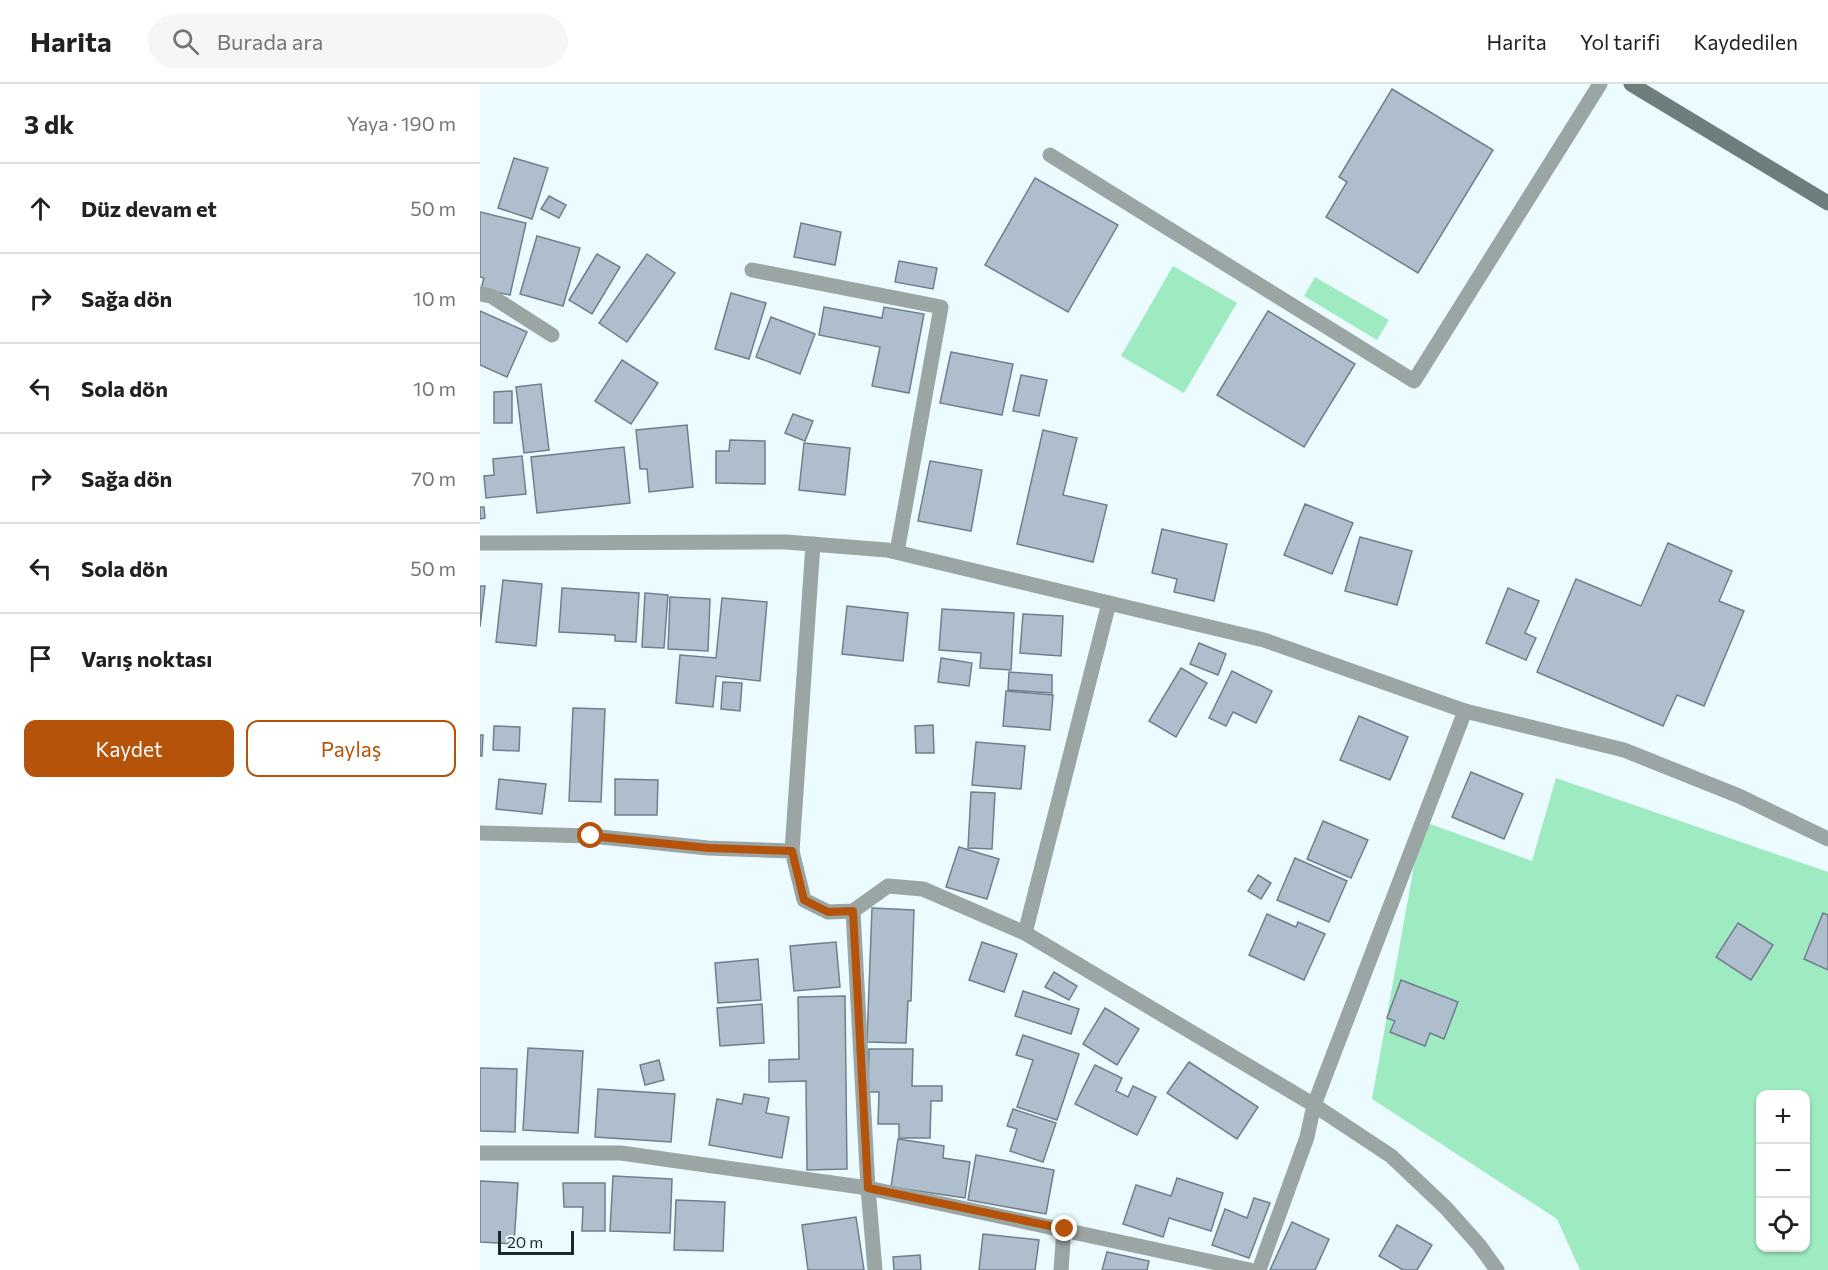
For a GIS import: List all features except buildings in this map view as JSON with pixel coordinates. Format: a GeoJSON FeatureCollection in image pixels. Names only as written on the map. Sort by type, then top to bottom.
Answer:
{"type":"FeatureCollection","features":[{"type":"Feature","properties":{"kind":"main road"},"geometry":{"type":"LineString","coordinates":[[1631,84],[1828,203]]}},
{"type":"Feature","properties":{"kind":"street"},"geometry":{"type":"LineString","coordinates":[[1050,155],[1414,381],[1600,84]]}},
{"type":"Feature","properties":{"kind":"street"},"geometry":{"type":"LineString","coordinates":[[752,270],[941,307],[897,552]]}},
{"type":"Feature","properties":{"kind":"street"},"geometry":{"type":"LineString","coordinates":[[480,294],[491,296],[552,335]]}},
{"type":"Feature","properties":{"kind":"street"},"geometry":{"type":"LineString","coordinates":[[480,543],[786,542],[897,552],[1264,640],[1465,711],[1624,750],[1739,796],[1828,839]]}},
{"type":"Feature","properties":{"kind":"street"},"geometry":{"type":"LineString","coordinates":[[813,544],[792,851],[804,900],[828,912],[853,911],[888,886],[923,889],[1025,933],[1314,1105],[1391,1156],[1446,1208],[1479,1245],[1497,1270]]}},
{"type":"Feature","properties":{"kind":"street"},"geometry":{"type":"LineString","coordinates":[[1025,933],[1109,603]]}},
{"type":"Feature","properties":{"kind":"street"},"geometry":{"type":"LineString","coordinates":[[1259,1270],[1307,1137],[1314,1105],[1465,711]]}},
{"type":"Feature","properties":{"kind":"street"},"geometry":{"type":"LineString","coordinates":[[480,833],[591,836],[708,848],[792,851]]}},
{"type":"Feature","properties":{"kind":"street"},"geometry":{"type":"LineString","coordinates":[[853,911],[868,1188],[875,1270]]}},
{"type":"Feature","properties":{"kind":"street"},"geometry":{"type":"LineString","coordinates":[[480,1153],[621,1153],[868,1188],[1250,1270]]}},
{"type":"Feature","properties":{"kind":"street"},"geometry":{"type":"LineString","coordinates":[[1060,1270],[1065,1229]]}},
{"type":"Feature","properties":{"kind":"green space"},"geometry":{"type":"Polygon","coordinates":[[[1173,266],[1237,303],[1184,393],[1121,356],[1173,266]]]}},
{"type":"Feature","properties":{"kind":"green space"},"geometry":{"type":"Polygon","coordinates":[[[1315,277],[1389,320],[1377,340],[1304,296],[1315,277]]]}},
{"type":"Feature","properties":{"kind":"green space"},"geometry":{"type":"Polygon","coordinates":[[[1556,778],[1828,872],[1828,1270],[1580,1270],[1557,1219],[1372,1099],[1422,821],[1532,861],[1556,778]]]}},
{"type":"Feature","properties":{"kind":"route"},"geometry":{"type":"LineString","coordinates":[[591,836],[708,848],[792,851],[804,900],[828,912],[853,911],[868,1188],[1065,1229]]}}]}
